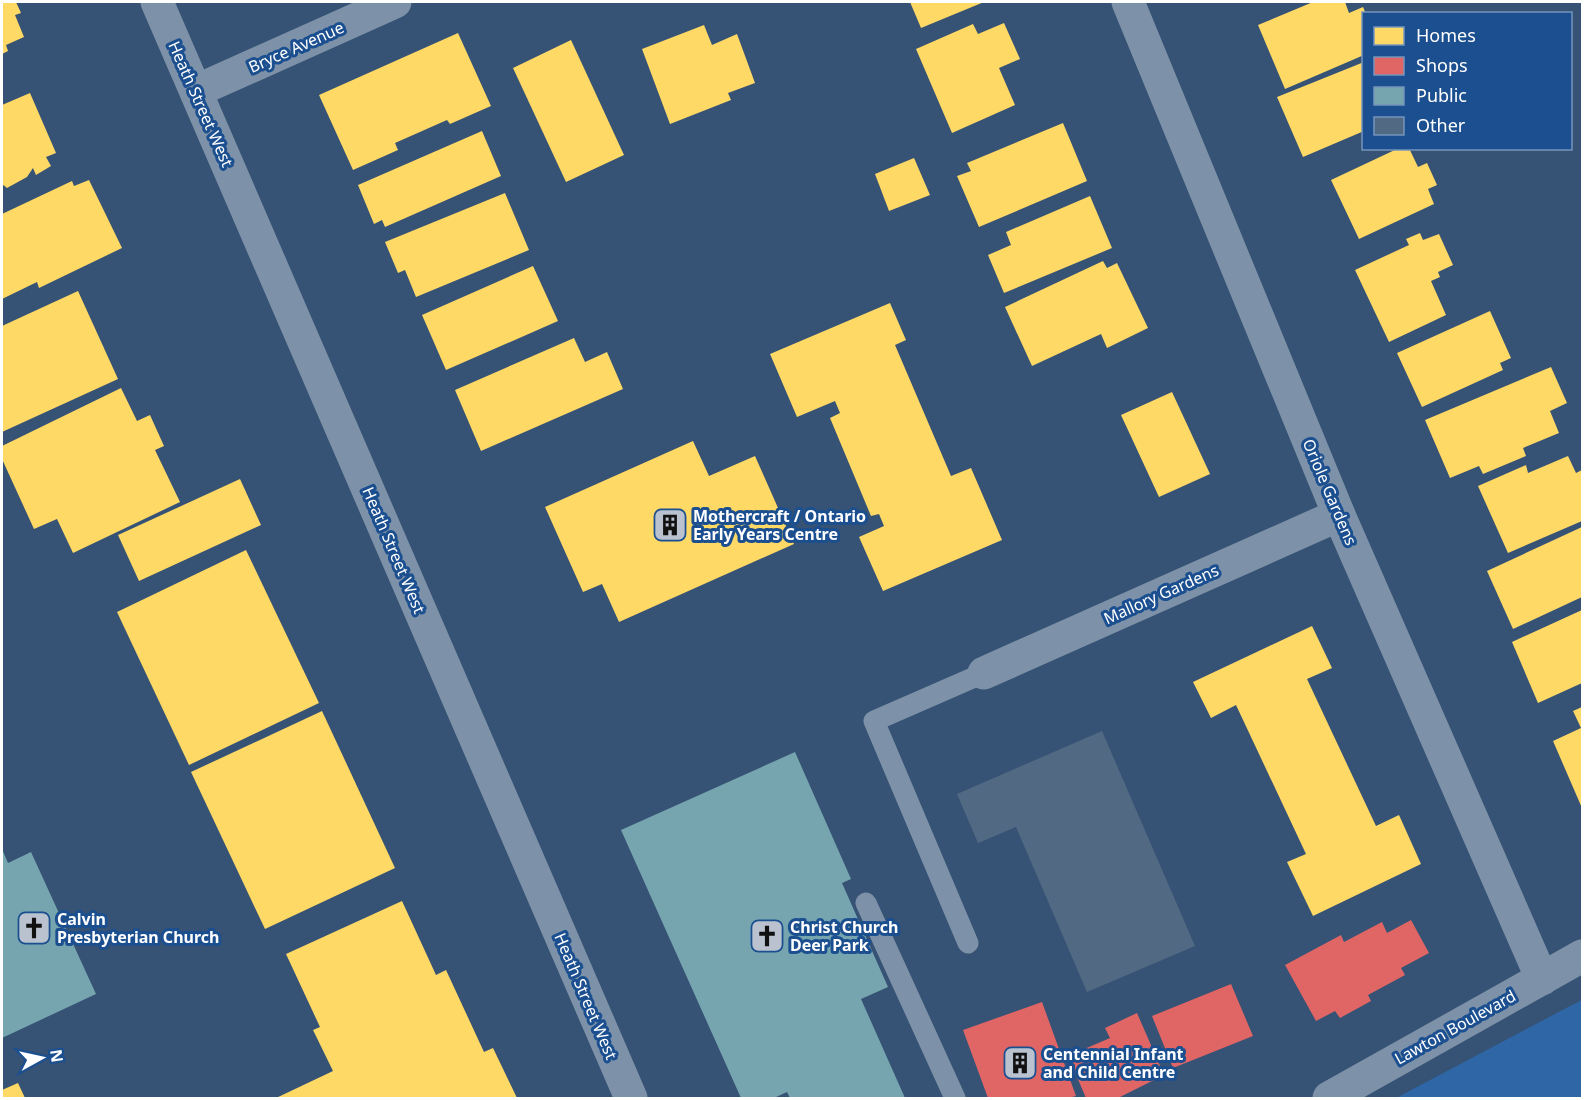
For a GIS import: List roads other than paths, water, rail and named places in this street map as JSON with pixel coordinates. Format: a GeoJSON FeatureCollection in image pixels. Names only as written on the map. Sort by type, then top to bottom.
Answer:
{"type":"FeatureCollection","features":[{"type":"Feature","properties":{"kind":"street","name":"Heath Street West"},"geometry":{"type":"LineString","coordinates":[[157,2],[631,1098]]}},
{"type":"Feature","properties":{"kind":"street","name":"Bryce Avenue"},"geometry":{"type":"LineString","coordinates":[[196,90],[395,2]]}},
{"type":"Feature","properties":{"kind":"street","name":"Oriole Gardens"},"geometry":{"type":"LineString","coordinates":[[1128,2],[1339,515],[1542,979]]}},
{"type":"Feature","properties":{"kind":"street","name":"Mallory Gardens"},"geometry":{"type":"LineString","coordinates":[[984,673],[1339,515]]}},
{"type":"Feature","properties":{"kind":"street","name":"Lawton Boulevard"},"geometry":{"type":"LineString","coordinates":[[1329,1098],[1582,956]]}},
{"type":"Feature","properties":{"kind":"lane"},"geometry":{"type":"LineString","coordinates":[[968,943],[874,722],[984,673]]}},
{"type":"Feature","properties":{"kind":"lane"},"geometry":{"type":"LineString","coordinates":[[866,903],[956,1098]]}},
{"type":"Feature","properties":{"kind":"place","name":"Mothercraft / Ontario Early Years Centre"},"geometry":{"type":"Point","coordinates":[670,525]}},
{"type":"Feature","properties":{"kind":"place","name":"Calvin Presbyterian Church"},"geometry":{"type":"Point","coordinates":[34,928]}},
{"type":"Feature","properties":{"kind":"place","name":"Christ Church Deer Park"},"geometry":{"type":"Point","coordinates":[767,936]}},
{"type":"Feature","properties":{"kind":"place","name":"Centennial Infant and Child Centre"},"geometry":{"type":"Point","coordinates":[1020,1063]}}]}
